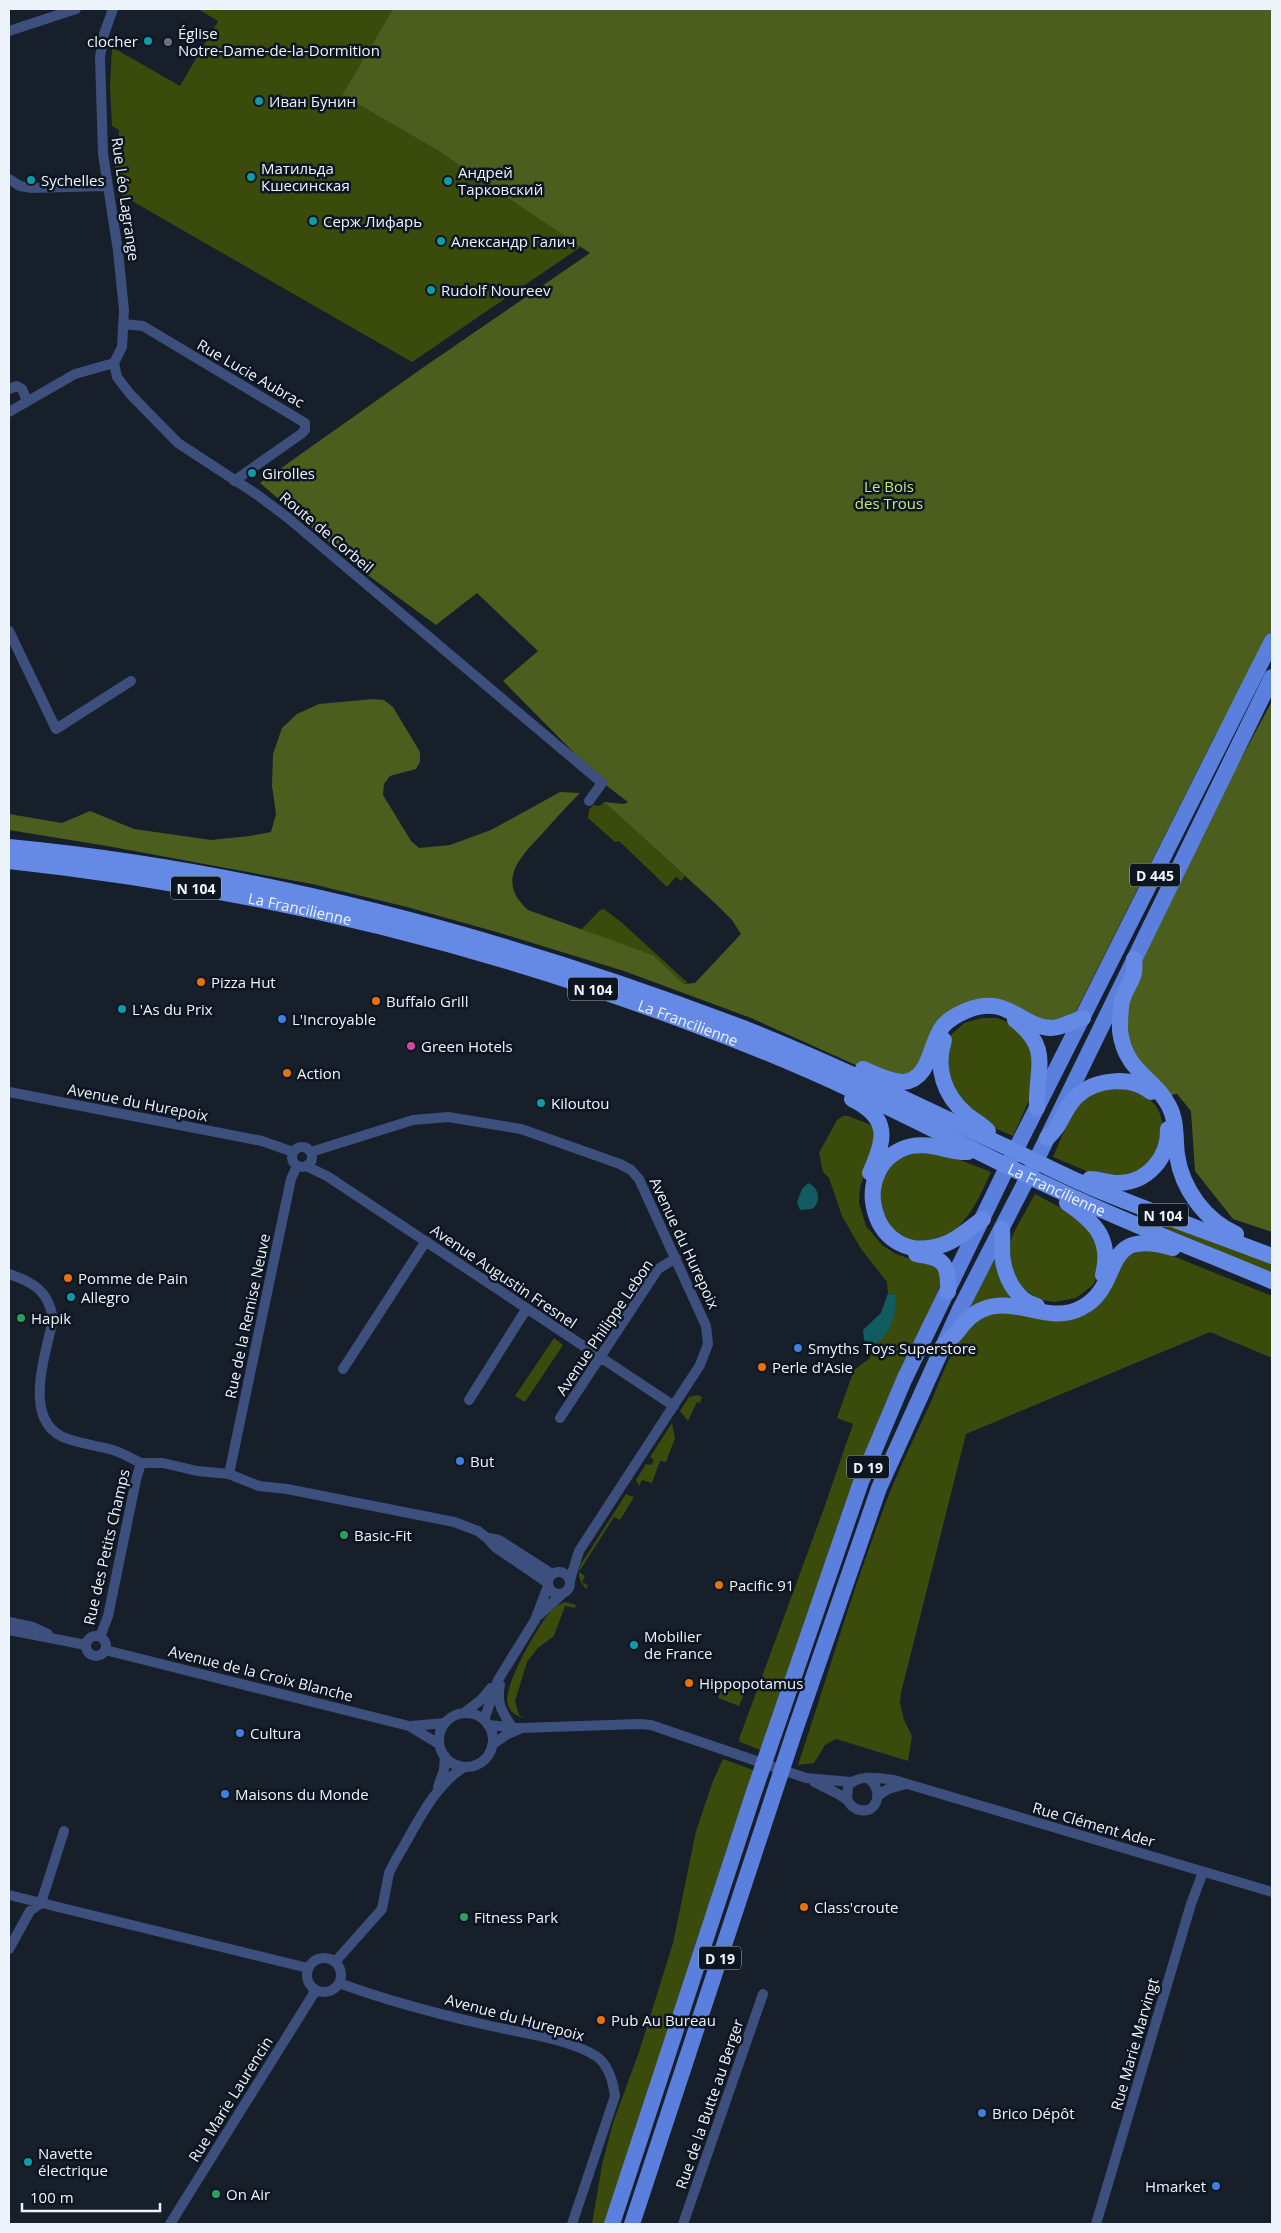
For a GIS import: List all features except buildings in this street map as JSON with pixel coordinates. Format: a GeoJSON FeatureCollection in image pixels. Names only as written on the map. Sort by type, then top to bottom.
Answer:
{"type":"FeatureCollection","features":[{"type":"Feature","properties":{"kind":"highway"},"geometry":{"type":"LineString","coordinates":[[9,837],[122,854],[145,865]]}},
{"type":"Feature","properties":{"kind":"highway","name":"La Francilienne"},"geometry":{"type":"LineString","coordinates":[[9,847],[145,865],[278,889],[468,935],[605,978],[746,1029],[1074,1179],[1272,1256]]}},
{"type":"Feature","properties":{"kind":"highway","name":"La Francilienne"},"geometry":{"type":"LineString","coordinates":[[9,861],[117,875],[275,903],[463,948],[564,979],[689,1022],[834,1082],[1051,1187],[1272,1281]]}},
{"type":"Feature","properties":{"kind":"highway"},"geometry":{"type":"LineString","coordinates":[[9,871],[32,871],[47,865]]}},
{"type":"Feature","properties":{"kind":"highway"},"geometry":{"type":"LineString","coordinates":[[1134,958],[1136,972],[1122,1000],[1120,1032],[1124,1048],[1138,1073],[1164,1096],[1170,1108],[1174,1120],[1178,1157],[1191,1194],[1207,1214],[1227,1230],[1242,1237],[1254,1249]]}},
{"type":"Feature","properties":{"kind":"highway"},"geometry":{"type":"LineString","coordinates":[[802,1054],[820,1052],[878,1075],[903,1082],[922,1073],[942,1028],[953,1016],[970,1009],[986,1006],[1004,1008],[1037,1025],[1049,1028],[1060,1027],[1083,1018]]}},
{"type":"Feature","properties":{"kind":"highway"},"geometry":{"type":"LineString","coordinates":[[992,1140],[986,1129],[965,1114],[956,1104],[942,1080],[939,1063],[945,1036],[950,1027],[972,1015],[994,1013],[1005,1015],[1025,1028],[1033,1038],[1040,1060],[1037,1108]]}},
{"type":"Feature","properties":{"kind":"highway"},"geometry":{"type":"LineString","coordinates":[[834,1082],[845,1096],[857,1101],[873,1114],[883,1134],[882,1145],[866,1189],[866,1204],[871,1222],[879,1234],[891,1245],[907,1252],[931,1256],[943,1262],[948,1272],[948,1292]]}},
{"type":"Feature","properties":{"kind":"highway"},"geometry":{"type":"LineString","coordinates":[[1047,1138],[1057,1130],[1075,1098],[1086,1089],[1110,1082],[1136,1083],[1157,1098],[1167,1120],[1168,1132],[1167,1145],[1153,1168],[1143,1176],[1129,1182],[1117,1183],[1093,1179],[1074,1179]]}},
{"type":"Feature","properties":{"kind":"highway"},"geometry":{"type":"LineString","coordinates":[[978,1152],[960,1153],[927,1145],[911,1146],[896,1152],[884,1164],[877,1176],[872,1206],[876,1219],[884,1231],[894,1240],[909,1246],[927,1248],[942,1245],[955,1240],[983,1219]]}},
{"type":"Feature","properties":{"kind":"highway"},"geometry":{"type":"LineString","coordinates":[[1002,1229],[1002,1258],[1011,1284],[1020,1297],[1033,1305],[1052,1310],[1067,1309],[1087,1299],[1096,1289],[1106,1261],[1102,1239],[1087,1217],[1068,1204],[1051,1187]]}},
{"type":"Feature","properties":{"kind":"highway"},"geometry":{"type":"LineString","coordinates":[[942,1347],[954,1339],[964,1322],[972,1315],[994,1306],[1018,1307],[1052,1314],[1068,1313],[1080,1309],[1091,1302],[1101,1291],[1113,1264],[1120,1254],[1133,1245],[1149,1243],[1176,1249],[1193,1248]]}},
{"type":"Feature","properties":{"kind":"main road","name":"D 445"},"geometry":{"type":"LineString","coordinates":[[1011,1159],[1272,641]]}},
{"type":"Feature","properties":{"kind":"main road","name":"D 445"},"geometry":{"type":"LineString","coordinates":[[1032,1169],[1272,677]]}},
{"type":"Feature","properties":{"kind":"main road","name":"D 19"},"geometry":{"type":"LineString","coordinates":[[612,2224],[754,1792],[861,1482],[904,1380],[1011,1159]]}},
{"type":"Feature","properties":{"kind":"main road","name":"D 19"},"geometry":{"type":"LineString","coordinates":[[632,2224],[794,1733],[880,1488],[942,1347],[1032,1169]]}},
{"type":"Feature","properties":{"kind":"street"},"geometry":{"type":"LineString","coordinates":[[9,31],[76,9]]}},
{"type":"Feature","properties":{"kind":"street","name":"Rue Léo Lagrange"},"geometry":{"type":"LineString","coordinates":[[112,9],[104,34],[100,57],[103,154],[106,186],[118,252],[124,324],[122,347],[114,363]]}},
{"type":"Feature","properties":{"kind":"street"},"geometry":{"type":"LineString","coordinates":[[9,179],[20,186],[32,188],[106,186]]}},
{"type":"Feature","properties":{"kind":"street","name":"Rue Lucie Aubrac"},"geometry":{"type":"LineString","coordinates":[[124,324],[143,326],[305,423],[305,430],[301,434],[234,481]]}},
{"type":"Feature","properties":{"kind":"street"},"geometry":{"type":"LineString","coordinates":[[9,412],[74,374],[114,363]]}},
{"type":"Feature","properties":{"kind":"street","name":"Route de Corbeil"},"geometry":{"type":"LineString","coordinates":[[114,363],[117,377],[165,431],[190,452],[260,496],[288,518],[602,783],[589,801]]}},
{"type":"Feature","properties":{"kind":"street"},"geometry":{"type":"LineString","coordinates":[[9,388],[17,386],[22,389],[28,401]]}},
{"type":"Feature","properties":{"kind":"street"},"geometry":{"type":"LineString","coordinates":[[9,631],[56,729],[131,682]]}},
{"type":"Feature","properties":{"kind":"street","name":"Avenue du Hurepoix"},"geometry":{"type":"LineString","coordinates":[[9,1092],[262,1141],[303,1159],[326,1146],[413,1120],[436,1117],[470,1120],[537,1134],[607,1158],[631,1170],[639,1179],[703,1317],[708,1344],[704,1359],[580,1551],[551,1579],[535,1620],[500,1676],[482,1699],[464,1713]]}},
{"type":"Feature","properties":{"kind":"street","name":"Avenue Augustin Fresnel"},"geometry":{"type":"LineString","coordinates":[[303,1159],[674,1406]]}},
{"type":"Feature","properties":{"kind":"street","name":"Rue de la Remise Neuve"},"geometry":{"type":"LineString","coordinates":[[229,1474],[291,1179],[303,1159]]}},
{"type":"Feature","properties":{"kind":"street"},"geometry":{"type":"LineString","coordinates":[[343,1369],[426,1242]]}},
{"type":"Feature","properties":{"kind":"street","name":"Avenue Philippe Lebon"},"geometry":{"type":"LineString","coordinates":[[560,1418],[658,1269],[676,1258]]}},
{"type":"Feature","properties":{"kind":"street"},"geometry":{"type":"LineString","coordinates":[[9,1274],[36,1285],[47,1297],[50,1306],[53,1319],[39,1400],[42,1416],[46,1423],[52,1430],[68,1439],[116,1451],[141,1463]]}},
{"type":"Feature","properties":{"kind":"street"},"geometry":{"type":"LineString","coordinates":[[469,1400],[527,1308]]}},
{"type":"Feature","properties":{"kind":"street","name":"Rue des Petits Champs"},"geometry":{"type":"LineString","coordinates":[[100,1637],[108,1616],[141,1463],[163,1463],[197,1471],[229,1474],[259,1486],[286,1489],[466,1525],[487,1538],[499,1540],[551,1579]]}},
{"type":"Feature","properties":{"kind":"street","name":"Avenue du Hurepoix"},"geometry":{"type":"LineString","coordinates":[[570,1580],[580,1551]]}},
{"type":"Feature","properties":{"kind":"street"},"geometry":{"type":"LineString","coordinates":[[565,1574],[570,1580],[569,1590],[561,1595],[552,1593],[551,1579],[565,1574]]}},
{"type":"Feature","properties":{"kind":"street","name":"Avenue du Hurepoix"},"geometry":{"type":"LineString","coordinates":[[535,1620],[561,1595]]}},
{"type":"Feature","properties":{"kind":"street","name":"Avenue de la Croix Blanche"},"geometry":{"type":"LineString","coordinates":[[9,1622],[33,1627],[58,1639]]}},
{"type":"Feature","properties":{"kind":"street","name":"Avenue de la Croix Blanche"},"geometry":{"type":"LineString","coordinates":[[9,1630],[86,1645],[89,1653],[94,1656],[101,1655],[105,1650],[409,1726],[439,1744]]}},
{"type":"Feature","properties":{"kind":"street"},"geometry":{"type":"LineString","coordinates":[[86,1645],[90,1638],[100,1637],[106,1644],[105,1650]]}},
{"type":"Feature","properties":{"kind":"street"},"geometry":{"type":"LineString","coordinates":[[500,1676],[498,1703],[501,1710],[517,1728]]}},
{"type":"Feature","properties":{"kind":"street","name":"Avenue du Hurepoix"},"geometry":{"type":"LineString","coordinates":[[486,1723],[500,1676]]}},
{"type":"Feature","properties":{"kind":"street"},"geometry":{"type":"LineString","coordinates":[[335,1962],[382,1909],[389,1873],[436,1793],[451,1775],[464,1767],[479,1763],[489,1752],[492,1745],[491,1731],[486,1723],[478,1716],[464,1713],[450,1718],[445,1723],[440,1733],[439,1744],[444,1756],[450,1762],[464,1767]]}},
{"type":"Feature","properties":{"kind":"street","name":"Avenue de la Croix Blanche"},"geometry":{"type":"LineString","coordinates":[[409,1726],[445,1723]]}},
{"type":"Feature","properties":{"kind":"street","name":"Rue Clément Ader"},"geometry":{"type":"LineString","coordinates":[[486,1723],[517,1728],[651,1725],[806,1778],[847,1800],[855,1808],[865,1810],[874,1806],[879,1795],[888,1789],[907,1783]]}},
{"type":"Feature","properties":{"kind":"street","name":"Rue Clément Ader"},"geometry":{"type":"LineString","coordinates":[[492,1745],[517,1728]]}},
{"type":"Feature","properties":{"kind":"street"},"geometry":{"type":"LineString","coordinates":[[436,1793],[444,1770],[444,1756]]}},
{"type":"Feature","properties":{"kind":"street","name":"Rue Clément Ader"},"geometry":{"type":"LineString","coordinates":[[806,1778],[851,1782],[859,1778],[888,1779],[907,1783],[1272,1892]]}},
{"type":"Feature","properties":{"kind":"street"},"geometry":{"type":"LineString","coordinates":[[869,1779],[876,1785],[879,1795]]}},
{"type":"Feature","properties":{"kind":"street"},"geometry":{"type":"LineString","coordinates":[[847,1800],[846,1790],[851,1782]]}},
{"type":"Feature","properties":{"kind":"street"},"geometry":{"type":"LineString","coordinates":[[9,1949],[30,1911],[41,1903],[64,1831]]}},
{"type":"Feature","properties":{"kind":"street","name":"Rue Marie Marvingt"},"geometry":{"type":"LineString","coordinates":[[1096,2224],[1191,1904],[1203,1872]]}},
{"type":"Feature","properties":{"kind":"street"},"geometry":{"type":"LineString","coordinates":[[9,1895],[308,1968]]}},
{"type":"Feature","properties":{"kind":"street"},"geometry":{"type":"LineString","coordinates":[[319,1959],[330,1959],[335,1962],[340,1970],[339,1983],[328,1991],[316,1990],[308,1980],[308,1968],[314,1961],[319,1959]]}},
{"type":"Feature","properties":{"kind":"street","name":"Avenue du Hurepoix"},"geometry":{"type":"LineString","coordinates":[[339,1983],[366,1993],[480,2024],[563,2043],[597,2057],[608,2070],[614,2082],[615,2096],[572,2224]]}},
{"type":"Feature","properties":{"kind":"street","name":"Rue Marie Laurencin"},"geometry":{"type":"LineString","coordinates":[[170,2224],[316,1990]]}},
{"type":"Feature","properties":{"kind":"street","name":"Rue de la Butte au Berger"},"geometry":{"type":"LineString","coordinates":[[683,2224],[763,1994]]}},
{"type":"Feature","properties":{"kind":"green space"},"geometry":{"type":"Polygon","coordinates":[[[198,9],[393,9],[342,95],[437,150],[582,246],[412,362],[118,193],[113,146],[119,141],[119,130],[112,126],[110,86],[112,47],[180,86],[218,21],[198,9]]]}},
{"type":"Feature","properties":{"kind":"green space","name":"Le Bois des Trous"},"geometry":{"type":"Polygon","coordinates":[[[393,9],[1272,9],[1272,630],[1214,738],[1071,1021],[1061,1027],[1004,1008],[953,1017],[922,1073],[878,1075],[751,1018],[624,971],[493,931],[407,907],[312,884],[9,830],[9,814],[62,823],[90,811],[134,829],[211,840],[271,832],[276,814],[272,786],[273,754],[282,728],[297,714],[319,704],[373,699],[384,700],[393,707],[420,752],[420,762],[416,769],[390,776],[384,784],[383,795],[411,841],[419,848],[450,845],[491,830],[560,792],[580,793],[527,851],[515,869],[512,879],[513,889],[518,899],[528,910],[653,955],[684,984],[695,983],[741,934],[732,920],[716,904],[604,802],[624,804],[628,802],[607,786],[503,681],[538,651],[477,593],[436,625],[365,573],[260,483],[590,253],[437,150],[342,95],[393,9]]]}},
{"type":"Feature","properties":{"kind":"green space"},"geometry":{"type":"Polygon","coordinates":[[[1272,701],[1272,1232],[1233,1219],[1195,1171],[1191,1111],[1177,1094],[1164,1096],[1120,1032],[1134,959],[1272,701]]]}},
{"type":"Feature","properties":{"kind":"green space"},"geometry":{"type":"Polygon","coordinates":[[[604,802],[685,876],[681,881],[676,877],[667,887],[619,841],[615,842],[588,818],[589,810],[593,805],[600,806],[604,802]]]}},
{"type":"Feature","properties":{"kind":"green space"},"geometry":{"type":"Polygon","coordinates":[[[604,909],[620,921],[688,983],[684,984],[653,955],[581,930],[600,910],[604,909]]]}},
{"type":"Feature","properties":{"kind":"green space"},"geometry":{"type":"Polygon","coordinates":[[[982,1018],[997,1018],[1012,1024],[1032,1050],[1031,1096],[1013,1136],[990,1126],[963,1104],[946,1076],[947,1045],[952,1034],[964,1023],[982,1018]]]}},
{"type":"Feature","properties":{"kind":"green space"},"geometry":{"type":"Polygon","coordinates":[[[1122,1086],[1151,1101],[1160,1113],[1162,1121],[1163,1145],[1138,1174],[1101,1177],[1053,1157],[1072,1115],[1082,1100],[1091,1093],[1122,1086]]]}},
{"type":"Feature","properties":{"kind":"green space"},"geometry":{"type":"Polygon","coordinates":[[[843,1116],[848,1116],[874,1126],[873,1154],[860,1187],[859,1203],[866,1226],[882,1245],[896,1254],[938,1268],[941,1284],[886,1403],[850,1490],[763,1751],[740,1742],[739,1739],[853,1424],[837,1418],[854,1370],[870,1358],[873,1345],[885,1335],[892,1293],[888,1293],[887,1282],[861,1249],[842,1216],[829,1178],[823,1172],[819,1153],[837,1120],[843,1116]]]}},
{"type":"Feature","properties":{"kind":"green space"},"geometry":{"type":"Polygon","coordinates":[[[920,1152],[942,1153],[991,1172],[980,1196],[965,1220],[945,1237],[933,1241],[919,1241],[900,1237],[879,1214],[881,1177],[898,1159],[920,1152]]]}},
{"type":"Feature","properties":{"kind":"green space"},"geometry":{"type":"Polygon","coordinates":[[[1035,1194],[1087,1222],[1100,1246],[1098,1275],[1093,1285],[1076,1298],[1054,1302],[1037,1299],[1021,1286],[1012,1268],[1009,1246],[1013,1234],[1035,1194]]]}},
{"type":"Feature","properties":{"kind":"green space"},"geometry":{"type":"Polygon","coordinates":[[[1163,1221],[1272,1263],[1272,1275],[1161,1226],[1163,1221]]]}},
{"type":"Feature","properties":{"kind":"green space"},"geometry":{"type":"Polygon","coordinates":[[[1146,1250],[1163,1252],[1272,1296],[1272,1358],[1210,1332],[966,1434],[901,1693],[900,1703],[904,1720],[912,1736],[908,1761],[836,1739],[825,1745],[814,1763],[798,1765],[857,1581],[884,1506],[945,1368],[958,1343],[975,1323],[986,1316],[996,1313],[1007,1312],[1057,1320],[1082,1316],[1099,1305],[1106,1297],[1123,1261],[1128,1256],[1146,1250]]]}},
{"type":"Feature","properties":{"kind":"green space"},"geometry":{"type":"Polygon","coordinates":[[[996,1258],[1013,1293],[1011,1299],[970,1308],[970,1303],[996,1258]]]}},
{"type":"Feature","properties":{"kind":"green space"},"geometry":{"type":"Polygon","coordinates":[[[554,1338],[563,1345],[525,1402],[515,1396],[554,1338]]]}},
{"type":"Feature","properties":{"kind":"green space"},"geometry":{"type":"Polygon","coordinates":[[[698,1395],[702,1397],[700,1403],[697,1402],[688,1421],[680,1411],[689,1397],[698,1395]]]}},
{"type":"Feature","properties":{"kind":"green space"},"geometry":{"type":"Polygon","coordinates":[[[672,1423],[675,1438],[666,1462],[660,1461],[652,1483],[642,1480],[639,1486],[636,1480],[646,1464],[651,1465],[654,1460],[650,1457],[672,1423]]]}},
{"type":"Feature","properties":{"kind":"green space"},"geometry":{"type":"Polygon","coordinates":[[[626,1494],[634,1497],[620,1520],[614,1517],[579,1572],[581,1564],[626,1494]]]}},
{"type":"Feature","properties":{"kind":"green space"},"geometry":{"type":"Polygon","coordinates":[[[579,1572],[585,1576],[582,1582],[588,1586],[586,1589],[579,1578],[579,1572]]]}},
{"type":"Feature","properties":{"kind":"green space"},"geometry":{"type":"Polygon","coordinates":[[[566,1602],[576,1605],[575,1608],[565,1606],[554,1636],[538,1648],[527,1662],[515,1701],[519,1715],[525,1719],[515,1714],[509,1708],[507,1697],[510,1686],[522,1658],[544,1619],[555,1607],[566,1602]]]}},
{"type":"Feature","properties":{"kind":"green space"},"geometry":{"type":"Polygon","coordinates":[[[725,1682],[746,1689],[739,1706],[718,1698],[725,1682]]]}},
{"type":"Feature","properties":{"kind":"green space"},"geometry":{"type":"Polygon","coordinates":[[[723,1759],[756,1771],[614,2197],[604,2224],[592,2224],[602,2165],[613,2123],[639,2052],[673,1943],[696,1831],[713,1781],[723,1759]]]}},
{"type":"Feature","properties":{"kind":"shaded area"},"geometry":{"type":"Polygon","coordinates":[[[808,1183],[817,1191],[817,1203],[812,1209],[800,1210],[797,1202],[802,1189],[808,1183]]]}},
{"type":"Feature","properties":{"kind":"shaded area"},"geometry":{"type":"Polygon","coordinates":[[[888,1293],[895,1295],[896,1301],[891,1325],[882,1339],[870,1345],[864,1340],[863,1330],[881,1313],[888,1293]]]}},
{"type":"Feature","properties":{"kind":"place","name":"clocher"},"geometry":{"type":"Point","coordinates":[148,41]}},
{"type":"Feature","properties":{"kind":"place","name":"Église Notre-Dame-de-la-Dormition"},"geometry":{"type":"Point","coordinates":[168,42]}},
{"type":"Feature","properties":{"kind":"place","name":"Иван Бунин"},"geometry":{"type":"Point","coordinates":[259,101]}},
{"type":"Feature","properties":{"kind":"place","name":"Матильда Кшесинская"},"geometry":{"type":"Point","coordinates":[251,177]}},
{"type":"Feature","properties":{"kind":"place","name":"Sychelles"},"geometry":{"type":"Point","coordinates":[31,180]}},
{"type":"Feature","properties":{"kind":"place","name":"Андрей Тарковский"},"geometry":{"type":"Point","coordinates":[448,181]}},
{"type":"Feature","properties":{"kind":"place","name":"Серж Лифарь"},"geometry":{"type":"Point","coordinates":[313,221]}},
{"type":"Feature","properties":{"kind":"place","name":"Александр Галич"},"geometry":{"type":"Point","coordinates":[441,241]}},
{"type":"Feature","properties":{"kind":"place","name":"Rudolf Noureev"},"geometry":{"type":"Point","coordinates":[431,290]}},
{"type":"Feature","properties":{"kind":"place","name":"Girolles"},"geometry":{"type":"Point","coordinates":[252,473]}},
{"type":"Feature","properties":{"kind":"place","name":"Pizza Hut"},"geometry":{"type":"Point","coordinates":[201,982]}},
{"type":"Feature","properties":{"kind":"place","name":"Buffalo Grill"},"geometry":{"type":"Point","coordinates":[376,1001]}},
{"type":"Feature","properties":{"kind":"place","name":"L'As du Prix"},"geometry":{"type":"Point","coordinates":[122,1009]}},
{"type":"Feature","properties":{"kind":"place","name":"L'Incroyable"},"geometry":{"type":"Point","coordinates":[282,1019]}},
{"type":"Feature","properties":{"kind":"place","name":"Green Hotels"},"geometry":{"type":"Point","coordinates":[411,1046]}},
{"type":"Feature","properties":{"kind":"place","name":"Action"},"geometry":{"type":"Point","coordinates":[287,1073]}},
{"type":"Feature","properties":{"kind":"place","name":"Kiloutou"},"geometry":{"type":"Point","coordinates":[541,1103]}},
{"type":"Feature","properties":{"kind":"place","name":"Pomme de Pain"},"geometry":{"type":"Point","coordinates":[68,1278]}},
{"type":"Feature","properties":{"kind":"place","name":"Allegro"},"geometry":{"type":"Point","coordinates":[71,1297]}},
{"type":"Feature","properties":{"kind":"place","name":"Hapik"},"geometry":{"type":"Point","coordinates":[21,1318]}},
{"type":"Feature","properties":{"kind":"place","name":"Smyths Toys Superstore"},"geometry":{"type":"Point","coordinates":[798,1348]}},
{"type":"Feature","properties":{"kind":"place","name":"Perle d'Asie"},"geometry":{"type":"Point","coordinates":[762,1367]}},
{"type":"Feature","properties":{"kind":"place","name":"But"},"geometry":{"type":"Point","coordinates":[460,1461]}},
{"type":"Feature","properties":{"kind":"place","name":"Basic-Fit"},"geometry":{"type":"Point","coordinates":[344,1535]}},
{"type":"Feature","properties":{"kind":"place","name":"Pacific 91"},"geometry":{"type":"Point","coordinates":[719,1585]}},
{"type":"Feature","properties":{"kind":"place","name":"Mobilier de France"},"geometry":{"type":"Point","coordinates":[634,1645]}},
{"type":"Feature","properties":{"kind":"place","name":"Hippopotamus"},"geometry":{"type":"Point","coordinates":[689,1683]}},
{"type":"Feature","properties":{"kind":"place","name":"Cultura"},"geometry":{"type":"Point","coordinates":[240,1733]}},
{"type":"Feature","properties":{"kind":"place","name":"Maisons du Monde"},"geometry":{"type":"Point","coordinates":[225,1794]}},
{"type":"Feature","properties":{"kind":"place","name":"Class'croute"},"geometry":{"type":"Point","coordinates":[804,1907]}},
{"type":"Feature","properties":{"kind":"place","name":"Fitness Park"},"geometry":{"type":"Point","coordinates":[464,1917]}},
{"type":"Feature","properties":{"kind":"place","name":"Pub Au Bureau"},"geometry":{"type":"Point","coordinates":[601,2020]}},
{"type":"Feature","properties":{"kind":"place","name":"Brico Dépôt"},"geometry":{"type":"Point","coordinates":[982,2113]}},
{"type":"Feature","properties":{"kind":"place","name":"Navette électrique"},"geometry":{"type":"Point","coordinates":[28,2162]}},
{"type":"Feature","properties":{"kind":"place","name":"Hmarket"},"geometry":{"type":"Point","coordinates":[1216,2186]}},
{"type":"Feature","properties":{"kind":"place","name":"On Air"},"geometry":{"type":"Point","coordinates":[216,2194]}}]}
